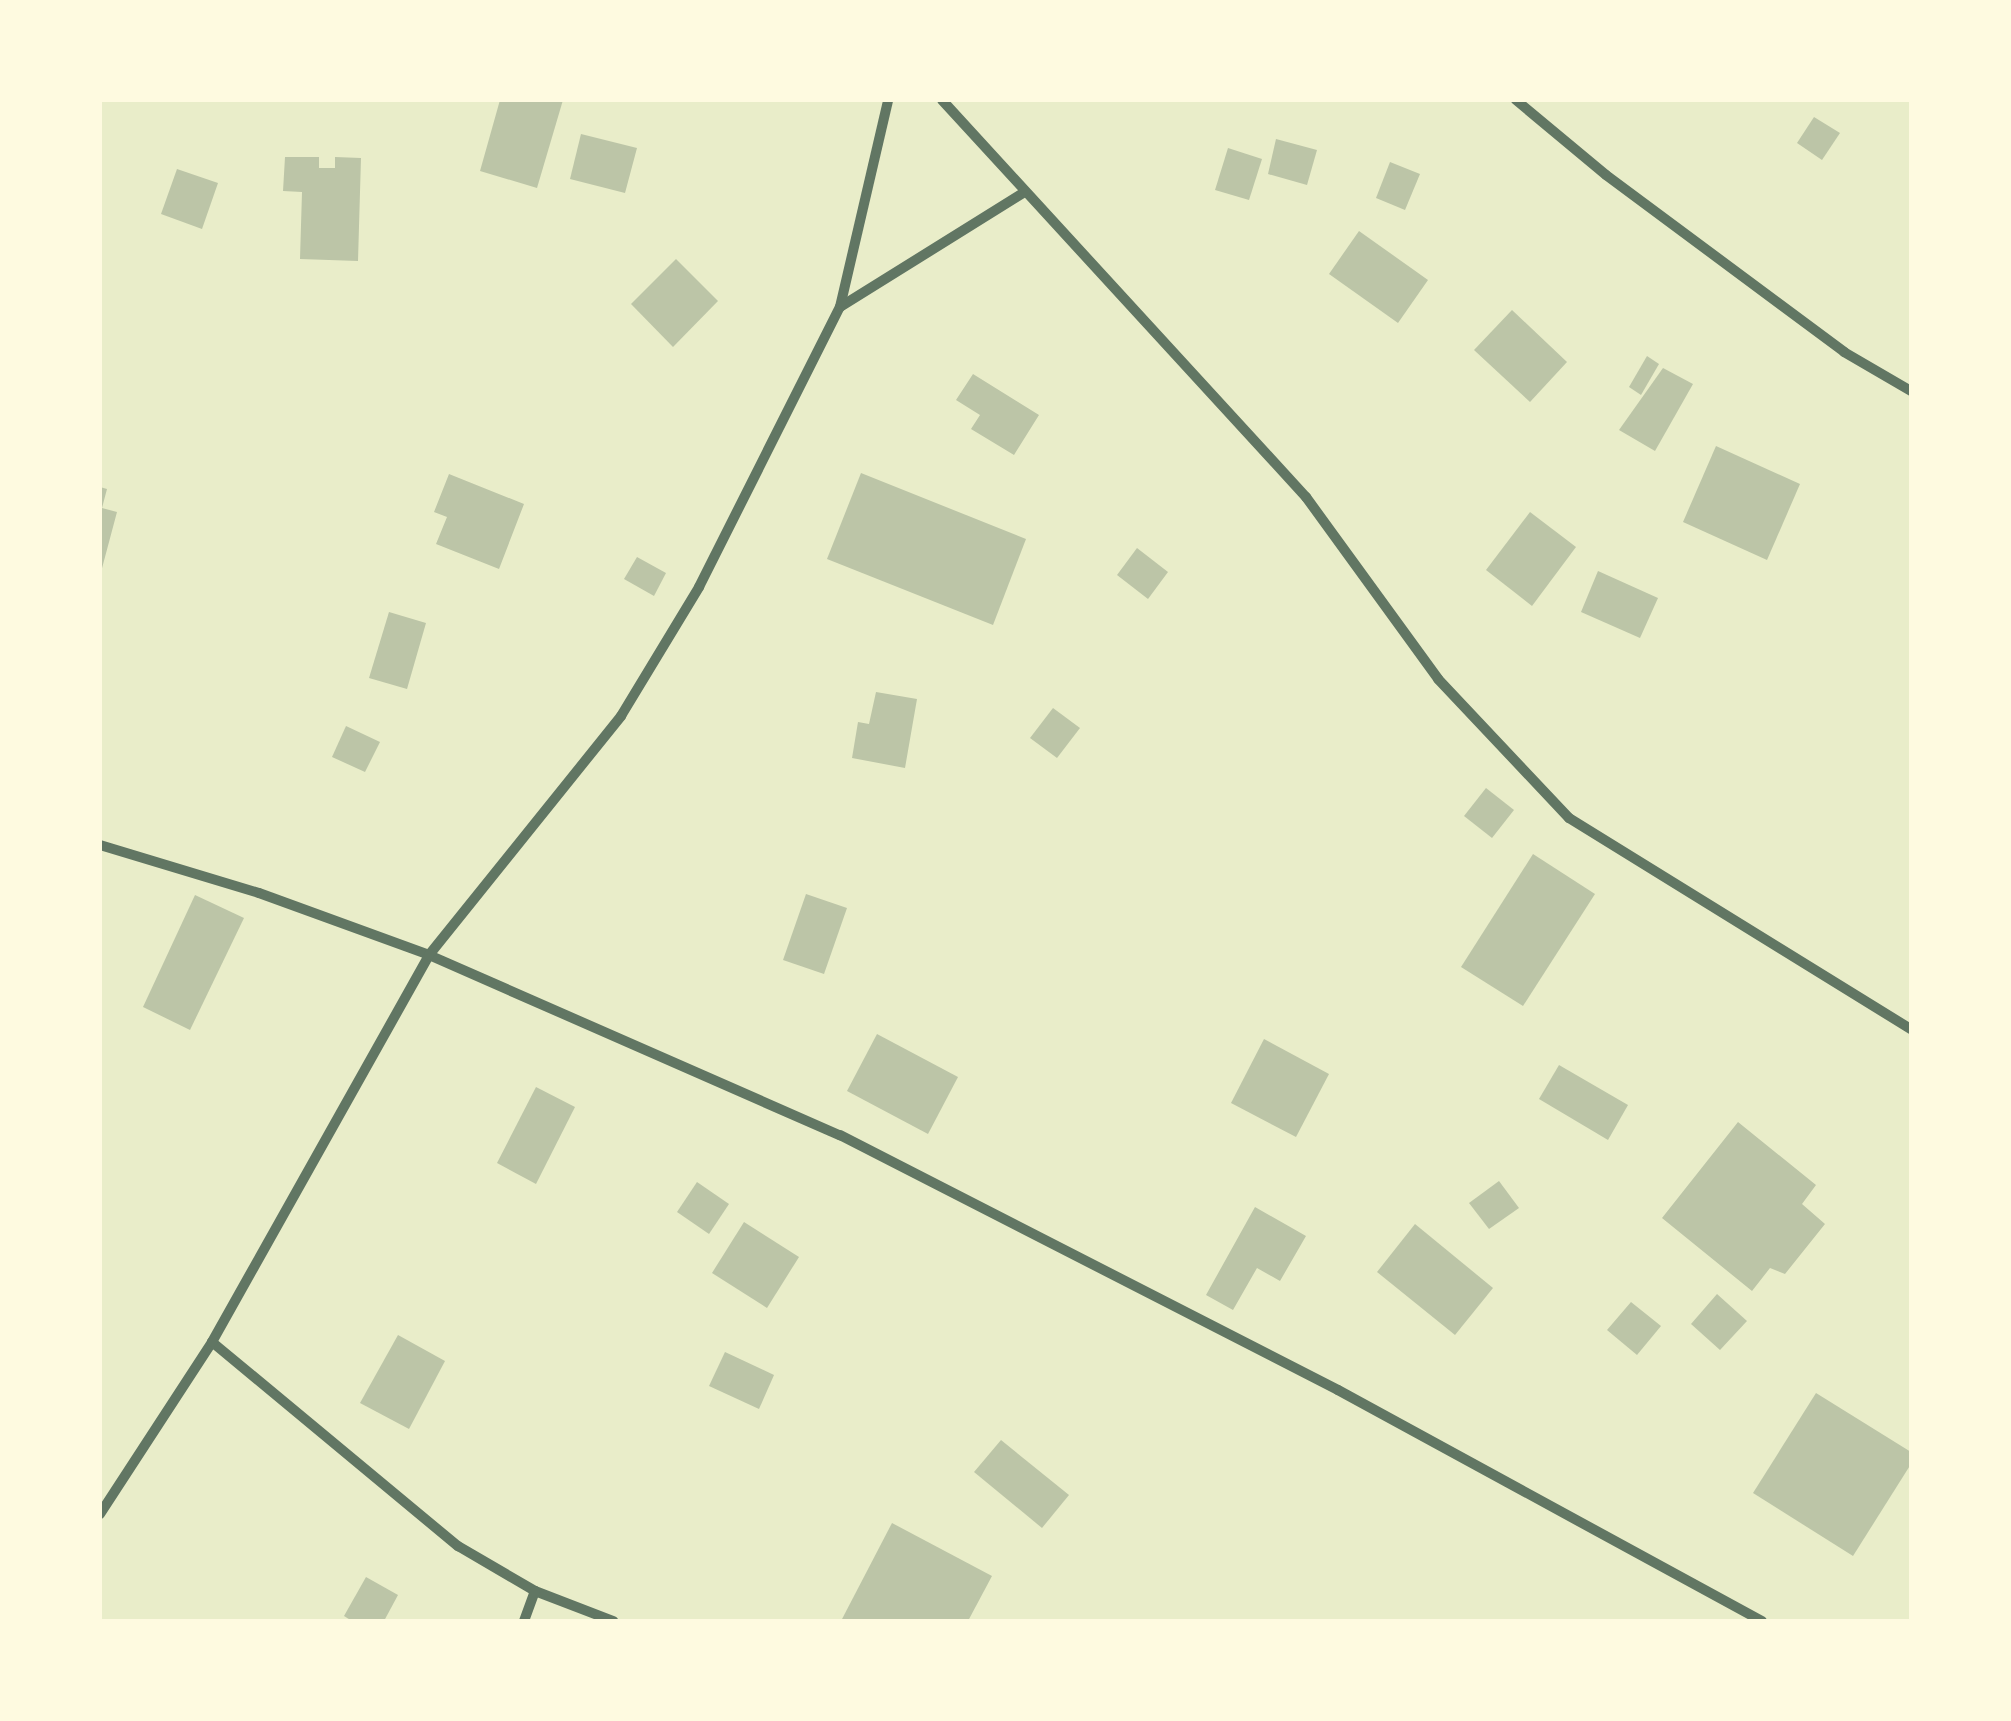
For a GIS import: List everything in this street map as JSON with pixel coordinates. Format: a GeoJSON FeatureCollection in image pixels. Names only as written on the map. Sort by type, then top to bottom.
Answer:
{"type":"FeatureCollection","features":[{"type":"Feature","properties":{"kind":"street"},"geometry":{"type":"LineString","coordinates":[[100,1514],[212,1342],[429,955],[621,716],[700,587],[840,306],[888,100]]}},
{"type":"Feature","properties":{"kind":"street"},"geometry":{"type":"LineString","coordinates":[[942,100],[1306,497],[1358,562],[1438,679],[1569,818],[1911,1029]]}},
{"type":"Feature","properties":{"kind":"street"},"geometry":{"type":"LineString","coordinates":[[1516,100],[1606,175],[1828,340],[1911,391]]}},
{"type":"Feature","properties":{"kind":"street"},"geometry":{"type":"LineString","coordinates":[[840,306],[1025,192]]}},
{"type":"Feature","properties":{"kind":"street"},"geometry":{"type":"LineString","coordinates":[[100,845],[260,893],[429,955],[840,1135],[1338,1390],[1762,1621]]}},
{"type":"Feature","properties":{"kind":"street"},"geometry":{"type":"LineString","coordinates":[[212,1342],[458,1546],[535,1590],[612,1621]]}},
{"type":"Feature","properties":{"kind":"street"},"geometry":{"type":"LineString","coordinates":[[524,1621],[535,1590]]}},
{"type":"Feature","properties":{"kind":"building"},"geometry":{"type":"Polygon","coordinates":[[[500,100],[563,100],[537,188],[480,171],[500,100]]]}},
{"type":"Feature","properties":{"kind":"building"},"geometry":{"type":"Polygon","coordinates":[[[1814,117],[1840,133],[1822,160],[1797,143],[1814,117]]]}},
{"type":"Feature","properties":{"kind":"building"},"geometry":{"type":"Polygon","coordinates":[[[581,134],[637,148],[625,193],[570,179],[581,134]]]}},
{"type":"Feature","properties":{"kind":"building"},"geometry":{"type":"Polygon","coordinates":[[[1276,139],[1317,150],[1307,185],[1268,174],[1276,139]]]}},
{"type":"Feature","properties":{"kind":"building"},"geometry":{"type":"Polygon","coordinates":[[[1228,148],[1262,159],[1249,200],[1215,190],[1228,148]]]}},
{"type":"Feature","properties":{"kind":"building"},"geometry":{"type":"Polygon","coordinates":[[[285,157],[319,157],[319,168],[335,168],[335,157],[361,158],[358,261],[300,259],[302,192],[283,191],[285,157]]]}},
{"type":"Feature","properties":{"kind":"building"},"geometry":{"type":"Polygon","coordinates":[[[1390,162],[1420,174],[1405,210],[1376,198],[1390,162]]]}},
{"type":"Feature","properties":{"kind":"building"},"geometry":{"type":"Polygon","coordinates":[[[177,169],[218,183],[202,229],[161,214],[177,169]]]}},
{"type":"Feature","properties":{"kind":"building"},"geometry":{"type":"Polygon","coordinates":[[[1359,231],[1428,280],[1398,323],[1329,274],[1359,231]]]}},
{"type":"Feature","properties":{"kind":"building"},"geometry":{"type":"Polygon","coordinates":[[[676,259],[718,301],[673,347],[631,304],[676,259]]]}},
{"type":"Feature","properties":{"kind":"building"},"geometry":{"type":"Polygon","coordinates":[[[1512,310],[1567,362],[1530,402],[1474,350],[1512,310]]]}},
{"type":"Feature","properties":{"kind":"building"},"geometry":{"type":"Polygon","coordinates":[[[1647,356],[1659,364],[1641,395],[1629,387],[1647,356]]]}},
{"type":"Feature","properties":{"kind":"building"},"geometry":{"type":"Polygon","coordinates":[[[1663,368],[1693,384],[1655,451],[1619,430],[1663,368]]]}},
{"type":"Feature","properties":{"kind":"building"},"geometry":{"type":"Polygon","coordinates":[[[973,374],[1039,415],[1014,455],[971,429],[980,415],[956,400],[973,374]]]}},
{"type":"Feature","properties":{"kind":"building"},"geometry":{"type":"Polygon","coordinates":[[[1716,446],[1800,484],[1767,560],[1683,522],[1716,446]]]}},
{"type":"Feature","properties":{"kind":"building"},"geometry":{"type":"Polygon","coordinates":[[[861,473],[1026,539],[993,625],[827,559],[861,473]]]}},
{"type":"Feature","properties":{"kind":"building"},"geometry":{"type":"Polygon","coordinates":[[[449,474],[524,504],[499,569],[436,544],[447,517],[434,512],[449,474]]]}},
{"type":"Feature","properties":{"kind":"building"},"geometry":{"type":"Polygon","coordinates":[[[100,487],[107,489],[102,508],[117,512],[101,572],[100,487]]]}},
{"type":"Feature","properties":{"kind":"building"},"geometry":{"type":"Polygon","coordinates":[[[1530,512],[1576,547],[1532,606],[1486,570],[1530,512]]]}},
{"type":"Feature","properties":{"kind":"building"},"geometry":{"type":"Polygon","coordinates":[[[1137,548],[1168,572],[1148,599],[1117,575],[1137,548]]]}},
{"type":"Feature","properties":{"kind":"building"},"geometry":{"type":"Polygon","coordinates":[[[637,557],[666,573],[654,596],[624,579],[637,557]]]}},
{"type":"Feature","properties":{"kind":"building"},"geometry":{"type":"Polygon","coordinates":[[[1598,571],[1658,598],[1640,638],[1581,612],[1598,571]]]}},
{"type":"Feature","properties":{"kind":"building"},"geometry":{"type":"Polygon","coordinates":[[[389,612],[426,623],[407,689],[369,678],[389,612]]]}},
{"type":"Feature","properties":{"kind":"building"},"geometry":{"type":"Polygon","coordinates":[[[876,692],[917,699],[905,768],[852,758],[858,722],[869,724],[876,692]]]}},
{"type":"Feature","properties":{"kind":"building"},"geometry":{"type":"Polygon","coordinates":[[[1053,708],[1080,728],[1057,758],[1030,738],[1053,708]]]}},
{"type":"Feature","properties":{"kind":"building"},"geometry":{"type":"Polygon","coordinates":[[[346,726],[380,742],[365,772],[332,757],[346,726]]]}},
{"type":"Feature","properties":{"kind":"building"},"geometry":{"type":"Polygon","coordinates":[[[1486,788],[1514,810],[1492,838],[1464,816],[1486,788]]]}},
{"type":"Feature","properties":{"kind":"building"},"geometry":{"type":"Polygon","coordinates":[[[1533,854],[1595,894],[1523,1006],[1461,967],[1533,854]]]}},
{"type":"Feature","properties":{"kind":"building"},"geometry":{"type":"Polygon","coordinates":[[[806,894],[847,908],[824,974],[783,960],[806,894]]]}},
{"type":"Feature","properties":{"kind":"building"},"geometry":{"type":"Polygon","coordinates":[[[195,895],[244,918],[190,1030],[143,1007],[195,895]]]}},
{"type":"Feature","properties":{"kind":"building"},"geometry":{"type":"Polygon","coordinates":[[[877,1034],[958,1077],[928,1134],[847,1091],[877,1034]]]}},
{"type":"Feature","properties":{"kind":"building"},"geometry":{"type":"Polygon","coordinates":[[[1264,1039],[1329,1074],[1296,1137],[1231,1103],[1264,1039]]]}},
{"type":"Feature","properties":{"kind":"building"},"geometry":{"type":"Polygon","coordinates":[[[1559,1065],[1628,1105],[1608,1140],[1539,1099],[1559,1065]]]}},
{"type":"Feature","properties":{"kind":"building"},"geometry":{"type":"Polygon","coordinates":[[[536,1087],[575,1107],[536,1184],[497,1163],[536,1087]]]}},
{"type":"Feature","properties":{"kind":"building"},"geometry":{"type":"Polygon","coordinates":[[[1738,1122],[1816,1185],[1802,1204],[1825,1224],[1785,1274],[1770,1268],[1752,1291],[1662,1218],[1738,1122]]]}},
{"type":"Feature","properties":{"kind":"building"},"geometry":{"type":"Polygon","coordinates":[[[1499,1181],[1519,1208],[1489,1229],[1469,1203],[1499,1181]]]}},
{"type":"Feature","properties":{"kind":"building"},"geometry":{"type":"Polygon","coordinates":[[[697,1182],[729,1204],[709,1234],[677,1212],[697,1182]]]}},
{"type":"Feature","properties":{"kind":"building"},"geometry":{"type":"Polygon","coordinates":[[[1255,1207],[1306,1236],[1280,1281],[1257,1268],[1233,1310],[1206,1295],[1255,1207]]]}},
{"type":"Feature","properties":{"kind":"building"},"geometry":{"type":"Polygon","coordinates":[[[744,1222],[799,1257],[767,1308],[712,1273],[744,1222]]]}},
{"type":"Feature","properties":{"kind":"building"},"geometry":{"type":"Polygon","coordinates":[[[1415,1224],[1493,1288],[1455,1335],[1377,1272],[1415,1224]]]}},
{"type":"Feature","properties":{"kind":"building"},"geometry":{"type":"Polygon","coordinates":[[[1717,1294],[1747,1321],[1720,1350],[1691,1324],[1717,1294]]]}},
{"type":"Feature","properties":{"kind":"building"},"geometry":{"type":"Polygon","coordinates":[[[1631,1302],[1661,1326],[1637,1355],[1607,1330],[1631,1302]]]}},
{"type":"Feature","properties":{"kind":"building"},"geometry":{"type":"Polygon","coordinates":[[[398,1335],[445,1361],[409,1429],[360,1403],[398,1335]]]}},
{"type":"Feature","properties":{"kind":"building"},"geometry":{"type":"Polygon","coordinates":[[[725,1352],[774,1375],[759,1409],[709,1386],[725,1352]]]}},
{"type":"Feature","properties":{"kind":"building"},"geometry":{"type":"Polygon","coordinates":[[[1816,1393],[1911,1452],[1911,1464],[1853,1556],[1753,1493],[1816,1393]]]}},
{"type":"Feature","properties":{"kind":"building"},"geometry":{"type":"Polygon","coordinates":[[[1001,1440],[1069,1495],[1042,1528],[974,1472],[1001,1440]]]}},
{"type":"Feature","properties":{"kind":"building"},"geometry":{"type":"Polygon","coordinates":[[[892,1523],[992,1576],[968,1621],[841,1621],[892,1523]]]}},
{"type":"Feature","properties":{"kind":"building"},"geometry":{"type":"Polygon","coordinates":[[[366,1577],[398,1595],[384,1621],[352,1621],[344,1616],[366,1577]]]}}]}
